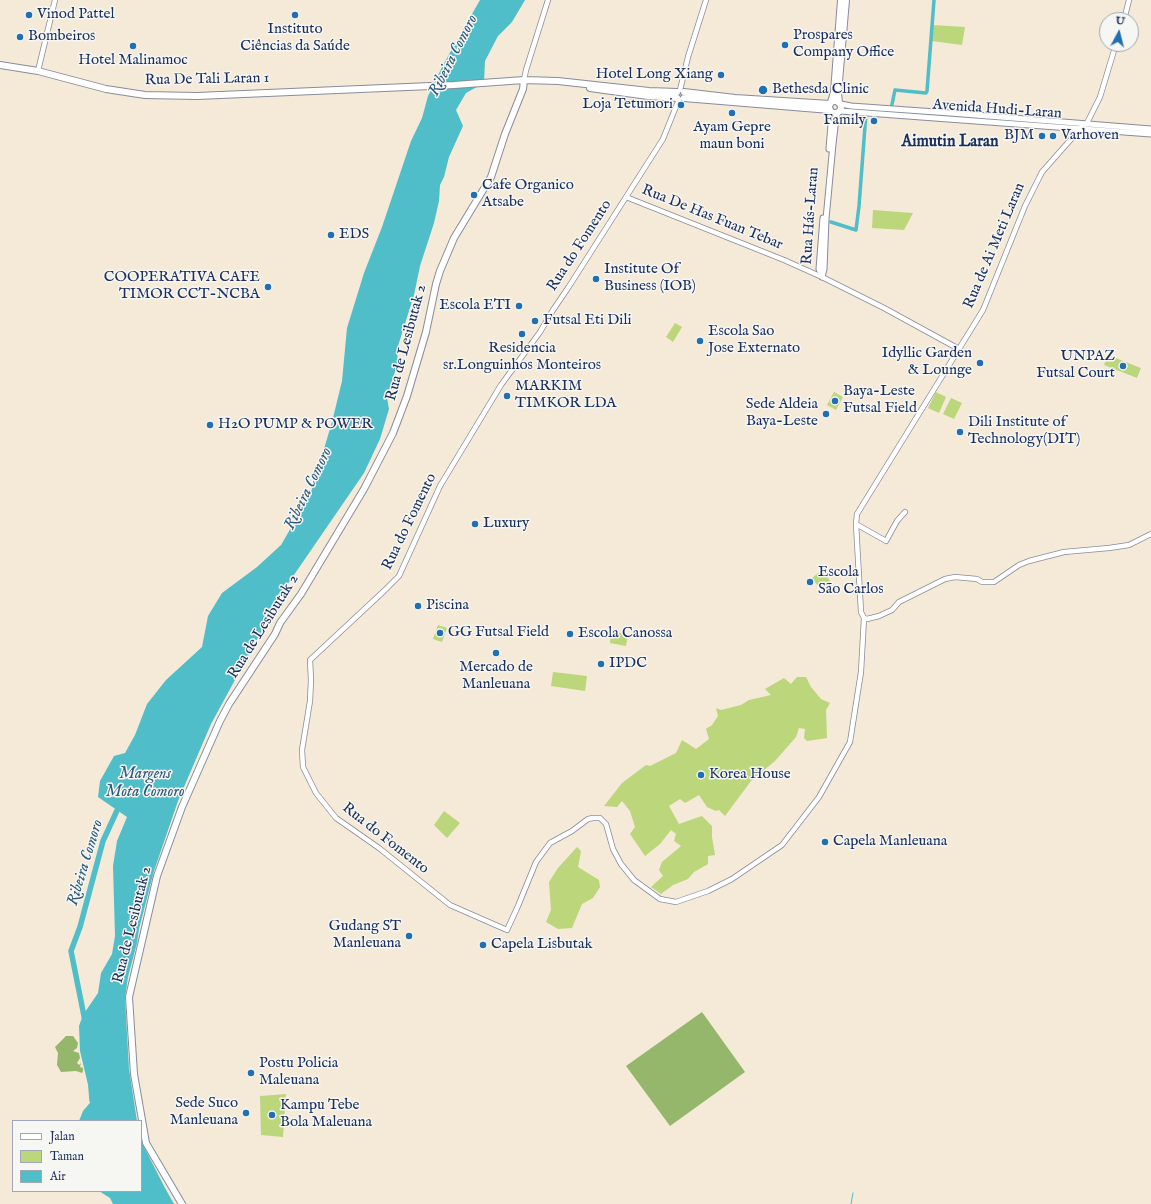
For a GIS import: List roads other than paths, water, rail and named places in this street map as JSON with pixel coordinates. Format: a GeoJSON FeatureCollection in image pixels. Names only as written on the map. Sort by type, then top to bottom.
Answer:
{"type":"FeatureCollection","features":[{"type":"Feature","properties":{"kind":"main road","name":"Rua Hás-Laran"},"geometry":{"type":"LineString","coordinates":[[822,277],[824,269],[826,219],[835,107],[838,93],[843,1]]}},
{"type":"Feature","properties":{"kind":"main road","name":"Rua De Tali Laran 1"},"geometry":{"type":"LineString","coordinates":[[0,65],[38,71],[106,89],[145,95],[197,96],[394,88],[521,80],[572,82],[649,93],[680,95]]}},
{"type":"Feature","properties":{"kind":"main road","name":"Rua de Lesibutak 2"},"geometry":{"type":"LineString","coordinates":[[182,1204],[146,1143],[134,1074],[129,997],[157,876],[182,807],[229,704],[276,634],[280,623],[301,594],[364,489],[393,433],[408,396],[426,332],[440,271],[454,238],[492,177],[505,134],[523,89],[521,80]]}},
{"type":"Feature","properties":{"kind":"main road"},"geometry":{"type":"LineString","coordinates":[[680,95],[735,98],[835,107],[851,106],[950,113],[1151,129]]}},
{"type":"Feature","properties":{"kind":"main road","name":"Avenida Hudi-Laran"},"geometry":{"type":"LineString","coordinates":[[835,107],[1151,134]]}},
{"type":"Feature","properties":{"kind":"street"},"geometry":{"type":"LineString","coordinates":[[38,71],[55,0]]}},
{"type":"Feature","properties":{"kind":"street"},"geometry":{"type":"LineString","coordinates":[[521,80],[526,70],[548,0]]}},
{"type":"Feature","properties":{"kind":"street","name":"Rua do Fomento"},"geometry":{"type":"LineString","coordinates":[[507,930],[450,905],[379,848],[336,818],[316,793],[302,767],[302,750],[311,693],[310,660],[399,576],[440,486],[451,467],[501,385],[540,332],[663,139],[680,95],[688,57],[706,0]]}},
{"type":"Feature","properties":{"kind":"street"},"geometry":{"type":"LineString","coordinates":[[1126,12],[1129,0]]}},
{"type":"Feature","properties":{"kind":"street"},"geometry":{"type":"LineString","coordinates":[[1087,124],[1100,97],[1114,52]]}},
{"type":"Feature","properties":{"kind":"street","name":"Rua de Ai Meti Laran"},"geometry":{"type":"LineString","coordinates":[[507,930],[536,862],[550,843],[572,831],[588,819],[600,818],[606,824],[613,849],[621,864],[634,880],[660,899],[676,902],[708,891],[732,879],[782,845],[819,797],[850,742],[861,672],[864,618],[861,612],[856,524],[857,514],[983,310],[1025,206],[1042,172],[1080,129],[1087,124]]}},
{"type":"Feature","properties":{"kind":"street","name":"Rua De Has Fuan Tebar"},"geometry":{"type":"LineString","coordinates":[[626,197],[784,260],[822,277],[878,305],[959,349]]}},
{"type":"Feature","properties":{"kind":"street"},"geometry":{"type":"LineString","coordinates":[[856,524],[886,541],[897,521],[905,512]]}},
{"type":"Feature","properties":{"kind":"street"},"geometry":{"type":"LineString","coordinates":[[864,618],[866,619],[879,616],[892,610],[899,602],[945,579],[955,577],[977,579],[982,582],[994,582],[1019,565],[1029,561],[1064,552],[1130,545],[1151,534]]}},
{"type":"Feature","properties":{"kind":"water","name":"Margens Mota Comoro"},"geometry":{"type":"Polygon","coordinates":[[[480,0],[525,0],[512,22],[498,36],[485,61],[484,83],[466,93],[456,110],[463,126],[449,157],[444,177],[440,185],[439,201],[434,223],[420,266],[414,295],[398,346],[397,365],[387,398],[389,409],[380,439],[364,473],[285,588],[211,724],[178,801],[154,871],[128,977],[125,998],[129,1069],[137,1120],[79,1120],[83,1111],[94,1098],[90,1093],[80,1051],[79,1026],[83,1015],[98,993],[101,973],[112,954],[115,936],[113,866],[117,841],[127,817],[98,797],[100,781],[114,756],[125,753],[135,735],[147,704],[166,680],[202,647],[208,616],[222,593],[257,567],[281,545],[312,489],[332,422],[342,381],[347,328],[364,273],[382,227],[411,141],[422,118],[428,96],[443,65],[480,0]]]}},
{"type":"Feature","properties":{"kind":"water"},"geometry":{"type":"Polygon","coordinates":[[[142,1143],[174,1204],[113,1204],[110,1198],[101,1192],[142,1192],[142,1143]]]}},
{"type":"Feature","properties":{"kind":"waterway"},"geometry":{"type":"LineString","coordinates":[[891,109],[895,90],[926,93],[927,91],[934,0]]}},
{"type":"Feature","properties":{"kind":"waterway"},"geometry":{"type":"LineString","coordinates":[[831,222],[856,230],[866,113]]}},
{"type":"Feature","properties":{"kind":"waterway","name":"Ribeira Comoro"},"geometry":{"type":"LineString","coordinates":[[85,1021],[71,951],[80,927],[103,841],[120,804]]}},
{"type":"Feature","properties":{"kind":"waterway","name":"Ribeira Comoro"},"geometry":{"type":"LineString","coordinates":[[91,1087],[94,1106]]}},
{"type":"Feature","properties":{"kind":"waterway"},"geometry":{"type":"LineString","coordinates":[[851,1204],[853,1193]]}},
{"type":"Feature","properties":{"kind":"place","name":"Vinod Pattel"},"geometry":{"type":"Point","coordinates":[29,15]}},
{"type":"Feature","properties":{"kind":"place","name":"Instituto Ciências da Saúde"},"geometry":{"type":"Point","coordinates":[295,15]}},
{"type":"Feature","properties":{"kind":"place","name":"Bombeiros"},"geometry":{"type":"Point","coordinates":[20,37]}},
{"type":"Feature","properties":{"kind":"place","name":"Prospares Company Office"},"geometry":{"type":"Point","coordinates":[785,45]}},
{"type":"Feature","properties":{"kind":"place","name":"Hotel Malinamoc"},"geometry":{"type":"Point","coordinates":[133,46]}},
{"type":"Feature","properties":{"kind":"place","name":"Hotel Long Xiang"},"geometry":{"type":"Point","coordinates":[721,75]}},
{"type":"Feature","properties":{"kind":"place","name":"Bethesda Clinic"},"geometry":{"type":"Point","coordinates":[763,90]}},
{"type":"Feature","properties":{"kind":"place","name":"Loja Tetumori"},"geometry":{"type":"Point","coordinates":[681,105]}},
{"type":"Feature","properties":{"kind":"place","name":"Ayam Gepre maun boni"},"geometry":{"type":"Point","coordinates":[732,113]}},
{"type":"Feature","properties":{"kind":"place","name":"Family"},"geometry":{"type":"Point","coordinates":[874,121]}},
{"type":"Feature","properties":{"kind":"place","name":"BJM"},"geometry":{"type":"Point","coordinates":[1042,136]}},
{"type":"Feature","properties":{"kind":"place","name":"Varhoven"},"geometry":{"type":"Point","coordinates":[1053,136]}},
{"type":"Feature","properties":{"kind":"place","name":"Cafe Organico Atsabe"},"geometry":{"type":"Point","coordinates":[474,195]}},
{"type":"Feature","properties":{"kind":"place","name":"EDS"},"geometry":{"type":"Point","coordinates":[331,235]}},
{"type":"Feature","properties":{"kind":"place","name":"Institute Of Business (IOB)"},"geometry":{"type":"Point","coordinates":[596,279]}},
{"type":"Feature","properties":{"kind":"place","name":"COOPERATIVA CAFE TIMOR CCT-NCBA"},"geometry":{"type":"Point","coordinates":[268,287]}},
{"type":"Feature","properties":{"kind":"place","name":"Escola ETI"},"geometry":{"type":"Point","coordinates":[519,306]}},
{"type":"Feature","properties":{"kind":"place","name":"Futsal Eti Dili"},"geometry":{"type":"Point","coordinates":[535,321]}},
{"type":"Feature","properties":{"kind":"place","name":"Residencia sr.Longuinhos Monteiros"},"geometry":{"type":"Point","coordinates":[522,334]}},
{"type":"Feature","properties":{"kind":"place","name":"Escola Sao Jose Externato"},"geometry":{"type":"Point","coordinates":[700,341]}},
{"type":"Feature","properties":{"kind":"place","name":"Idyllic Garden & Lounge"},"geometry":{"type":"Point","coordinates":[980,363]}},
{"type":"Feature","properties":{"kind":"place","name":"UNPAZ Futsal Court"},"geometry":{"type":"Point","coordinates":[1123,366]}},
{"type":"Feature","properties":{"kind":"place","name":"MARKIM TIMKOR LDA"},"geometry":{"type":"Point","coordinates":[507,396]}},
{"type":"Feature","properties":{"kind":"place","name":"Baya-Leste Futsal Field"},"geometry":{"type":"Point","coordinates":[835,401]}},
{"type":"Feature","properties":{"kind":"place","name":"Sede Aldeia Baya-Leste"},"geometry":{"type":"Point","coordinates":[826,414]}},
{"type":"Feature","properties":{"kind":"place","name":"H2O PUMP & POWER"},"geometry":{"type":"Point","coordinates":[210,425]}},
{"type":"Feature","properties":{"kind":"place","name":"Dili Institute of Technology(DIT)"},"geometry":{"type":"Point","coordinates":[960,432]}},
{"type":"Feature","properties":{"kind":"place","name":"Luxury"},"geometry":{"type":"Point","coordinates":[475,524]}},
{"type":"Feature","properties":{"kind":"place","name":"Escola São Carlos"},"geometry":{"type":"Point","coordinates":[810,582]}},
{"type":"Feature","properties":{"kind":"place","name":"Piscina"},"geometry":{"type":"Point","coordinates":[418,606]}},
{"type":"Feature","properties":{"kind":"place","name":"GG Futsal Field"},"geometry":{"type":"Point","coordinates":[440,633]}},
{"type":"Feature","properties":{"kind":"place","name":"Escola Canossa"},"geometry":{"type":"Point","coordinates":[570,634]}},
{"type":"Feature","properties":{"kind":"place","name":"Mercado de Manleuana"},"geometry":{"type":"Point","coordinates":[496,653]}},
{"type":"Feature","properties":{"kind":"place","name":"IPDC"},"geometry":{"type":"Point","coordinates":[601,664]}},
{"type":"Feature","properties":{"kind":"place","name":"Korea House"},"geometry":{"type":"Point","coordinates":[701,775]}},
{"type":"Feature","properties":{"kind":"place","name":"Capela Manleuana"},"geometry":{"type":"Point","coordinates":[825,842]}},
{"type":"Feature","properties":{"kind":"place","name":"Gudang ST Manleuana"},"geometry":{"type":"Point","coordinates":[409,936]}},
{"type":"Feature","properties":{"kind":"place","name":"Capela Lisbutak"},"geometry":{"type":"Point","coordinates":[483,945]}},
{"type":"Feature","properties":{"kind":"place","name":"Postu Policia Maleuana"},"geometry":{"type":"Point","coordinates":[251,1073]}},
{"type":"Feature","properties":{"kind":"place","name":"Sede Suco Manleuana"},"geometry":{"type":"Point","coordinates":[246,1113]}},
{"type":"Feature","properties":{"kind":"place","name":"Kampu Tebe Bola Maleuana"},"geometry":{"type":"Point","coordinates":[272,1115]}},
{"type":"Feature","properties":{"kind":"district","name":"Aimutin Laran"},"geometry":{"type":"Point","coordinates":[950,143]}}]}
